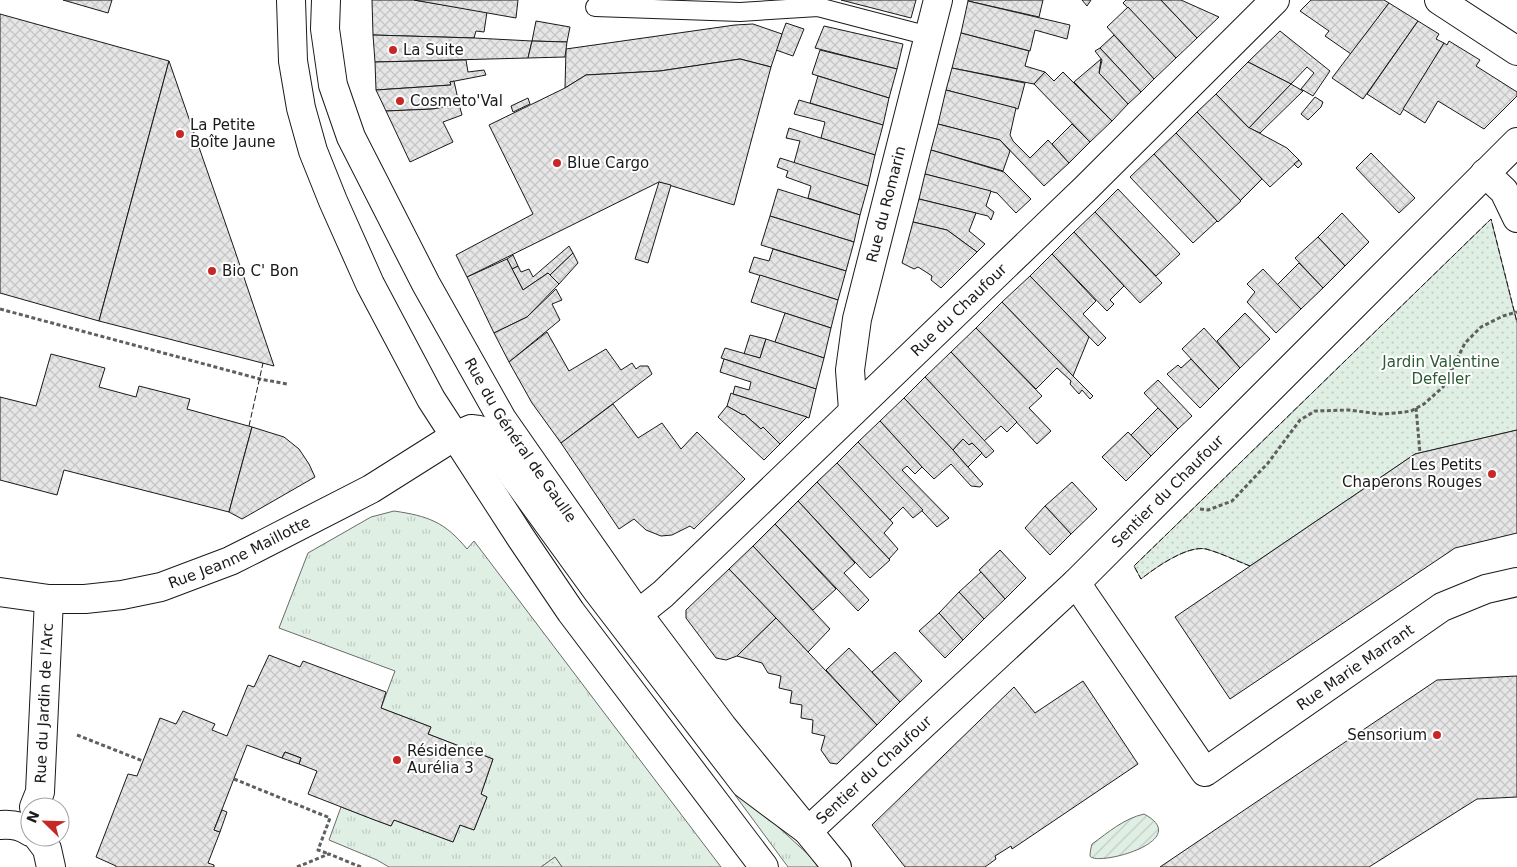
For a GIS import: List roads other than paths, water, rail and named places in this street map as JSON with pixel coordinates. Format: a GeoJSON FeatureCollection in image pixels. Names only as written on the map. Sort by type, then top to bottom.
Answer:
{"type":"FeatureCollection","features":[{"type":"Feature","properties":{"kind":"street"},"geometry":{"type":"LineString","coordinates":[[291,0],[293,61],[301,108],[313,151],[370,284],[431,399],[571,612],[764,867]]}},
{"type":"Feature","properties":{"kind":"street","name":"Rue du Général de Gaulle"},"geometry":{"type":"LineString","coordinates":[[326,0],[326,28],[333,85],[351,137],[430,292],[502,419],[638,614],[722,726],[837,867]]}},
{"type":"Feature","properties":{"kind":"street","name":"Rue du Romarin"},"geometry":{"type":"LineString","coordinates":[[853,410],[850,370],[853,336],[938,0]]}},
{"type":"Feature","properties":{"kind":"street","name":"Rue du Chaufour"},"geometry":{"type":"LineString","coordinates":[[638,614],[663,594],[1085,189],[1275,0]]}},
{"type":"Feature","properties":{"kind":"street"},"geometry":{"type":"LineString","coordinates":[[1439,0],[1517,51]]}},
{"type":"Feature","properties":{"kind":"street","name":"Sentier du Chaufour"},"geometry":{"type":"LineString","coordinates":[[808,831],[1076,583],[1517,142]]}},
{"type":"Feature","properties":{"kind":"street"},"geometry":{"type":"LineString","coordinates":[[1485,173],[1504,192],[1517,218]]}},
{"type":"Feature","properties":{"kind":"street","name":"Rue du Général de Gaulle"},"geometry":{"type":"LineString","coordinates":[[455,436],[471,429],[479,430],[486,435],[598,592],[745,784],[808,831]]}},
{"type":"Feature","properties":{"kind":"street","name":"Rue Jeanne Maillotte"},"geometry":{"type":"LineString","coordinates":[[0,592],[49,599],[86,599],[122,596],[161,588],[230,561],[371,489],[455,436]]}},
{"type":"Feature","properties":{"kind":"street","name":"Rue Marie Marrant"},"geometry":{"type":"LineString","coordinates":[[1076,583],[1205,772],[1442,608],[1486,589],[1517,582]]}},
{"type":"Feature","properties":{"kind":"street","name":"Rue du Jardin de l'Arc"},"geometry":{"type":"LineString","coordinates":[[38,797],[40,792],[49,599]]}},
{"type":"Feature","properties":{"kind":"street","name":"Rue du Jardin de l'Arc"},"geometry":{"type":"LineString","coordinates":[[45,847],[51,867]]}},
{"type":"Feature","properties":{"kind":"lane"},"geometry":{"type":"LineString","coordinates":[[595,7],[740,12],[818,7],[929,36]]}},
{"type":"Feature","properties":{"kind":"place","name":"La Suite"},"geometry":{"type":"Point","coordinates":[393,50]}},
{"type":"Feature","properties":{"kind":"place","name":"Cosmeto'Val"},"geometry":{"type":"Point","coordinates":[400,101]}},
{"type":"Feature","properties":{"kind":"place","name":"La Petite Boîte Jaune"},"geometry":{"type":"Point","coordinates":[180,134]}},
{"type":"Feature","properties":{"kind":"place","name":"Blue Cargo"},"geometry":{"type":"Point","coordinates":[557,163]}},
{"type":"Feature","properties":{"kind":"place","name":"Bio C' Bon"},"geometry":{"type":"Point","coordinates":[212,271]}},
{"type":"Feature","properties":{"kind":"place","name":"Les Petits Chaperons Rouges"},"geometry":{"type":"Point","coordinates":[1492,474]}},
{"type":"Feature","properties":{"kind":"place","name":"Sensorium"},"geometry":{"type":"Point","coordinates":[1437,735]}},
{"type":"Feature","properties":{"kind":"place","name":"Résidence Aurélia 3"},"geometry":{"type":"Point","coordinates":[397,760]}},
{"type":"Feature","properties":{"kind":"park label","name":"Jardin Valentine Defeller"},"geometry":{"type":"Point","coordinates":[1441,370]}}]}
